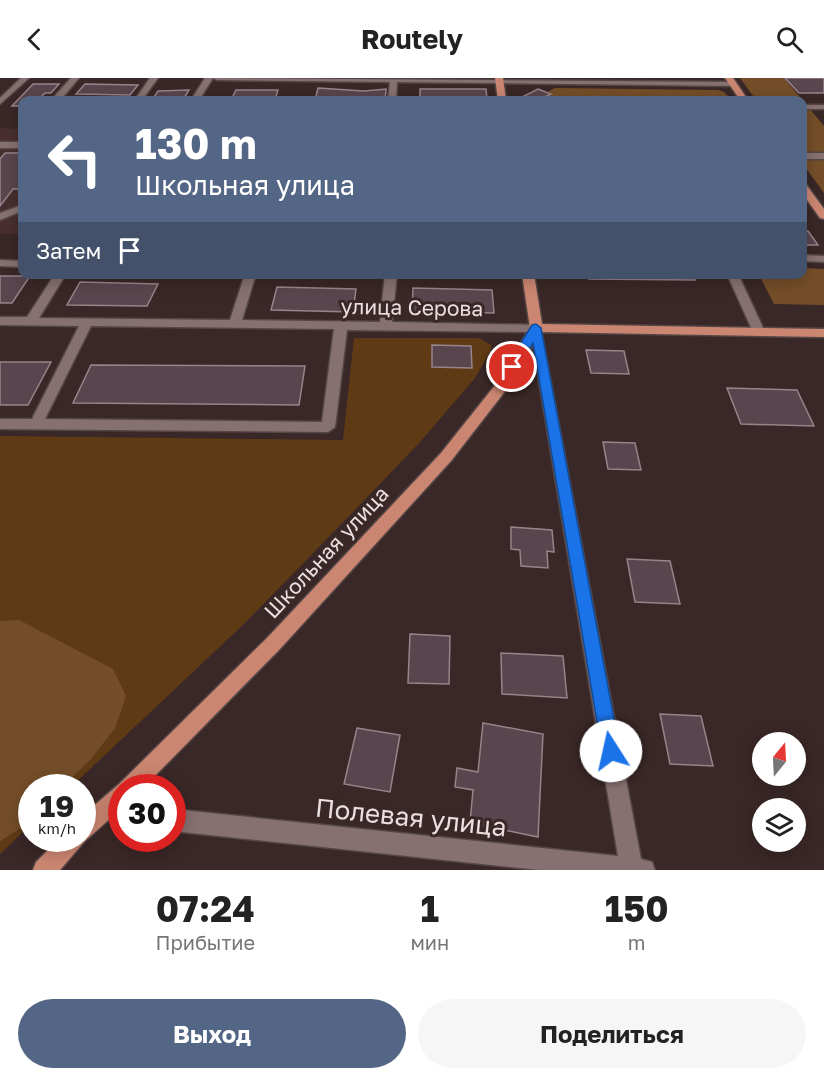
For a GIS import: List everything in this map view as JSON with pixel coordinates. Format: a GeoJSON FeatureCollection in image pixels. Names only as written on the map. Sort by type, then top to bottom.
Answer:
{"type":"FeatureCollection","features":[{"type":"Feature","properties":{"kind":"main road"},"geometry":{"type":"LineString","coordinates":[[499,80],[501,96]]}},
{"type":"Feature","properties":{"kind":"main road"},"geometry":{"type":"LineString","coordinates":[[731,81],[741,96]]}},
{"type":"Feature","properties":{"kind":"main road"},"geometry":{"type":"LineString","coordinates":[[807,192],[824,216]]}},
{"type":"Feature","properties":{"kind":"main road"},"geometry":{"type":"LineString","coordinates":[[529,279],[536,328]]}},
{"type":"Feature","properties":{"kind":"main road","name":"улица Серова"},"geometry":{"type":"LineString","coordinates":[[536,328],[824,333]]}},
{"type":"Feature","properties":{"kind":"main road","name":"Школьная улица"},"geometry":{"type":"LineString","coordinates":[[142,774],[273,644],[446,457],[501,387],[536,328]]}},
{"type":"Feature","properties":{"kind":"main road"},"geometry":{"type":"LineString","coordinates":[[96,819],[108,807]]}},
{"type":"Feature","properties":{"kind":"main road"},"geometry":{"type":"LineString","coordinates":[[44,870],[62,852]]}},
{"type":"Feature","properties":{"kind":"street"},"geometry":{"type":"LineString","coordinates":[[0,102],[24,78]]}},
{"type":"Feature","properties":{"kind":"street"},"geometry":{"type":"LineString","coordinates":[[60,96],[75,78]]}},
{"type":"Feature","properties":{"kind":"street"},"geometry":{"type":"LineString","coordinates":[[141,96],[154,78]]}},
{"type":"Feature","properties":{"kind":"street"},"geometry":{"type":"LineString","coordinates":[[198,96],[209,78]]}},
{"type":"Feature","properties":{"kind":"street"},"geometry":{"type":"LineString","coordinates":[[216,78],[731,81]]}},
{"type":"Feature","properties":{"kind":"street"},"geometry":{"type":"LineString","coordinates":[[392,96],[394,79]]}},
{"type":"Feature","properties":{"kind":"street"},"geometry":{"type":"LineString","coordinates":[[807,107],[824,107]]}},
{"type":"Feature","properties":{"kind":"street"},"geometry":{"type":"LineString","coordinates":[[0,145],[18,145]]}},
{"type":"Feature","properties":{"kind":"street"},"geometry":{"type":"LineString","coordinates":[[807,156],[824,156]]}},
{"type":"Feature","properties":{"kind":"street"},"geometry":{"type":"LineString","coordinates":[[0,217],[18,210]]}},
{"type":"Feature","properties":{"kind":"street"},"geometry":{"type":"LineString","coordinates":[[807,258],[824,259]]}},
{"type":"Feature","properties":{"kind":"street"},"geometry":{"type":"LineString","coordinates":[[0,263],[18,264]]}},
{"type":"Feature","properties":{"kind":"street"},"geometry":{"type":"LineString","coordinates":[[30,321],[58,279]]}},
{"type":"Feature","properties":{"kind":"street"},"geometry":{"type":"LineString","coordinates":[[235,324],[249,279]]}},
{"type":"Feature","properties":{"kind":"street"},"geometry":{"type":"LineString","coordinates":[[386,326],[391,279]]}},
{"type":"Feature","properties":{"kind":"street"},"geometry":{"type":"LineString","coordinates":[[734,279],[759,332]]}},
{"type":"Feature","properties":{"kind":"street","name":"улица Серова"},"geometry":{"type":"LineString","coordinates":[[0,321],[536,328]]}},
{"type":"Feature","properties":{"kind":"street"},"geometry":{"type":"LineString","coordinates":[[36,424],[87,322]]}},
{"type":"Feature","properties":{"kind":"street"},"geometry":{"type":"LineString","coordinates":[[0,424],[327,427],[341,325]]}},
{"type":"Feature","properties":{"kind":"street"},"geometry":{"type":"LineString","coordinates":[[536,328],[636,869]]}},
{"type":"Feature","properties":{"kind":"street","name":"Полевая улица"},"geometry":{"type":"LineString","coordinates":[[186,821],[636,869]]}},
{"type":"Feature","properties":{"kind":"shaded area"},"geometry":{"type":"Polygon","coordinates":[[[740,78],[784,78],[799,96],[753,96],[740,78]]]}},
{"type":"Feature","properties":{"kind":"shaded area"},"geometry":{"type":"Polygon","coordinates":[[[555,88],[718,90],[728,96],[545,96],[555,88]]]}},
{"type":"Feature","properties":{"kind":"shaded area"},"geometry":{"type":"Polygon","coordinates":[[[807,106],[824,126],[824,193],[807,170],[807,106]]]}},
{"type":"Feature","properties":{"kind":"shaded area"},"geometry":{"type":"Polygon","coordinates":[[[0,128],[18,129],[18,234],[0,234],[0,128]]]}},
{"type":"Feature","properties":{"kind":"shaded area"},"geometry":{"type":"Polygon","coordinates":[[[807,268],[824,269],[824,305],[774,304],[761,279],[807,279],[807,268]]]}},
{"type":"Feature","properties":{"kind":"shaded area"},"geometry":{"type":"Polygon","coordinates":[[[354,338],[479,338],[491,345],[491,350],[475,378],[421,441],[245,623],[85,774],[18,774],[18,837],[0,854],[0,436],[343,440],[354,338]]]}},
{"type":"Feature","properties":{"kind":"shaded area"},"geometry":{"type":"Polygon","coordinates":[[[19,620],[113,669],[126,696],[115,728],[91,759],[75,774],[18,774],[18,830],[0,841],[0,621],[19,620]]]}},
{"type":"Feature","properties":{"kind":"building"},"geometry":{"type":"Polygon","coordinates":[[[785,78],[824,78],[824,93],[799,93],[785,78]]]}},
{"type":"Feature","properties":{"kind":"building"},"geometry":{"type":"Polygon","coordinates":[[[33,84],[59,84],[51,93],[45,93],[42,96],[22,96],[33,84]]]}},
{"type":"Feature","properties":{"kind":"building"},"geometry":{"type":"Polygon","coordinates":[[[85,84],[138,85],[130,95],[76,94],[85,84]]]}},
{"type":"Feature","properties":{"kind":"building"},"geometry":{"type":"Polygon","coordinates":[[[318,88],[364,91],[386,89],[385,96],[316,96],[318,88]]]}},
{"type":"Feature","properties":{"kind":"building"},"geometry":{"type":"Polygon","coordinates":[[[420,89],[486,89],[487,96],[420,96],[420,89]]]}},
{"type":"Feature","properties":{"kind":"building"},"geometry":{"type":"Polygon","coordinates":[[[538,89],[551,94],[547,96],[524,96],[538,89]]]}},
{"type":"Feature","properties":{"kind":"building"},"geometry":{"type":"Polygon","coordinates":[[[189,90],[185,96],[155,96],[158,91],[189,90]]]}},
{"type":"Feature","properties":{"kind":"building"},"geometry":{"type":"Polygon","coordinates":[[[236,90],[278,90],[276,96],[233,96],[236,90]]]}},
{"type":"Feature","properties":{"kind":"building"},"geometry":{"type":"Polygon","coordinates":[[[5,153],[18,153],[18,189],[13,189],[0,206],[0,159],[5,153]]]}},
{"type":"Feature","properties":{"kind":"building"},"geometry":{"type":"Polygon","coordinates":[[[807,231],[808,231],[818,245],[807,245],[807,231]]]}},
{"type":"Feature","properties":{"kind":"building"},"geometry":{"type":"Polygon","coordinates":[[[0,276],[18,276],[18,279],[28,279],[12,303],[0,303],[0,276]]]}},
{"type":"Feature","properties":{"kind":"building"},"geometry":{"type":"Polygon","coordinates":[[[589,279],[695,279],[695,280],[589,279]]]}},
{"type":"Feature","properties":{"kind":"building"},"geometry":{"type":"Polygon","coordinates":[[[80,282],[158,284],[147,306],[67,305],[80,282]]]}},
{"type":"Feature","properties":{"kind":"building"},"geometry":{"type":"Polygon","coordinates":[[[277,287],[356,289],[353,312],[271,310],[277,287]]]}},
{"type":"Feature","properties":{"kind":"building"},"geometry":{"type":"Polygon","coordinates":[[[413,288],[492,290],[494,313],[412,311],[413,288]]]}},
{"type":"Feature","properties":{"kind":"building"},"geometry":{"type":"Polygon","coordinates":[[[432,345],[471,346],[472,368],[432,367],[432,345]]]}},
{"type":"Feature","properties":{"kind":"building"},"geometry":{"type":"Polygon","coordinates":[[[586,350],[624,351],[629,374],[591,373],[586,350]]]}},
{"type":"Feature","properties":{"kind":"building"},"geometry":{"type":"Polygon","coordinates":[[[0,362],[51,362],[28,405],[0,405],[0,362]]]}},
{"type":"Feature","properties":{"kind":"building"},"geometry":{"type":"Polygon","coordinates":[[[91,365],[305,366],[299,405],[73,403],[91,365]]]}},
{"type":"Feature","properties":{"kind":"building"},"geometry":{"type":"Polygon","coordinates":[[[727,388],[797,390],[814,426],[741,424],[727,388]]]}},
{"type":"Feature","properties":{"kind":"building"},"geometry":{"type":"Polygon","coordinates":[[[603,442],[635,443],[641,470],[608,469],[603,442]]]}},
{"type":"Feature","properties":{"kind":"building"},"geometry":{"type":"Polygon","coordinates":[[[511,527],[552,530],[554,552],[547,551],[548,568],[521,566],[520,550],[511,549],[511,527]]]}},
{"type":"Feature","properties":{"kind":"building"},"geometry":{"type":"Polygon","coordinates":[[[627,559],[670,561],[680,604],[635,602],[627,559]]]}},
{"type":"Feature","properties":{"kind":"building"},"geometry":{"type":"Polygon","coordinates":[[[410,634],[450,636],[449,684],[408,683],[410,634]]]}},
{"type":"Feature","properties":{"kind":"building"},"geometry":{"type":"Polygon","coordinates":[[[501,653],[563,656],[567,698],[502,694],[501,653]]]}},
{"type":"Feature","properties":{"kind":"building"},"geometry":{"type":"Polygon","coordinates":[[[660,714],[701,716],[713,766],[670,764],[660,714]]]}},
{"type":"Feature","properties":{"kind":"building"},"geometry":{"type":"Polygon","coordinates":[[[483,723],[543,734],[538,837],[470,823],[473,790],[455,787],[457,768],[478,772],[483,723]]]}},
{"type":"Feature","properties":{"kind":"building"},"geometry":{"type":"Polygon","coordinates":[[[357,728],[400,735],[390,792],[344,784],[357,728]]]}},
{"type":"Feature","properties":{"kind":"route"},"geometry":{"type":"LineString","coordinates":[[512,367],[536,328],[611,751]]}}]}
